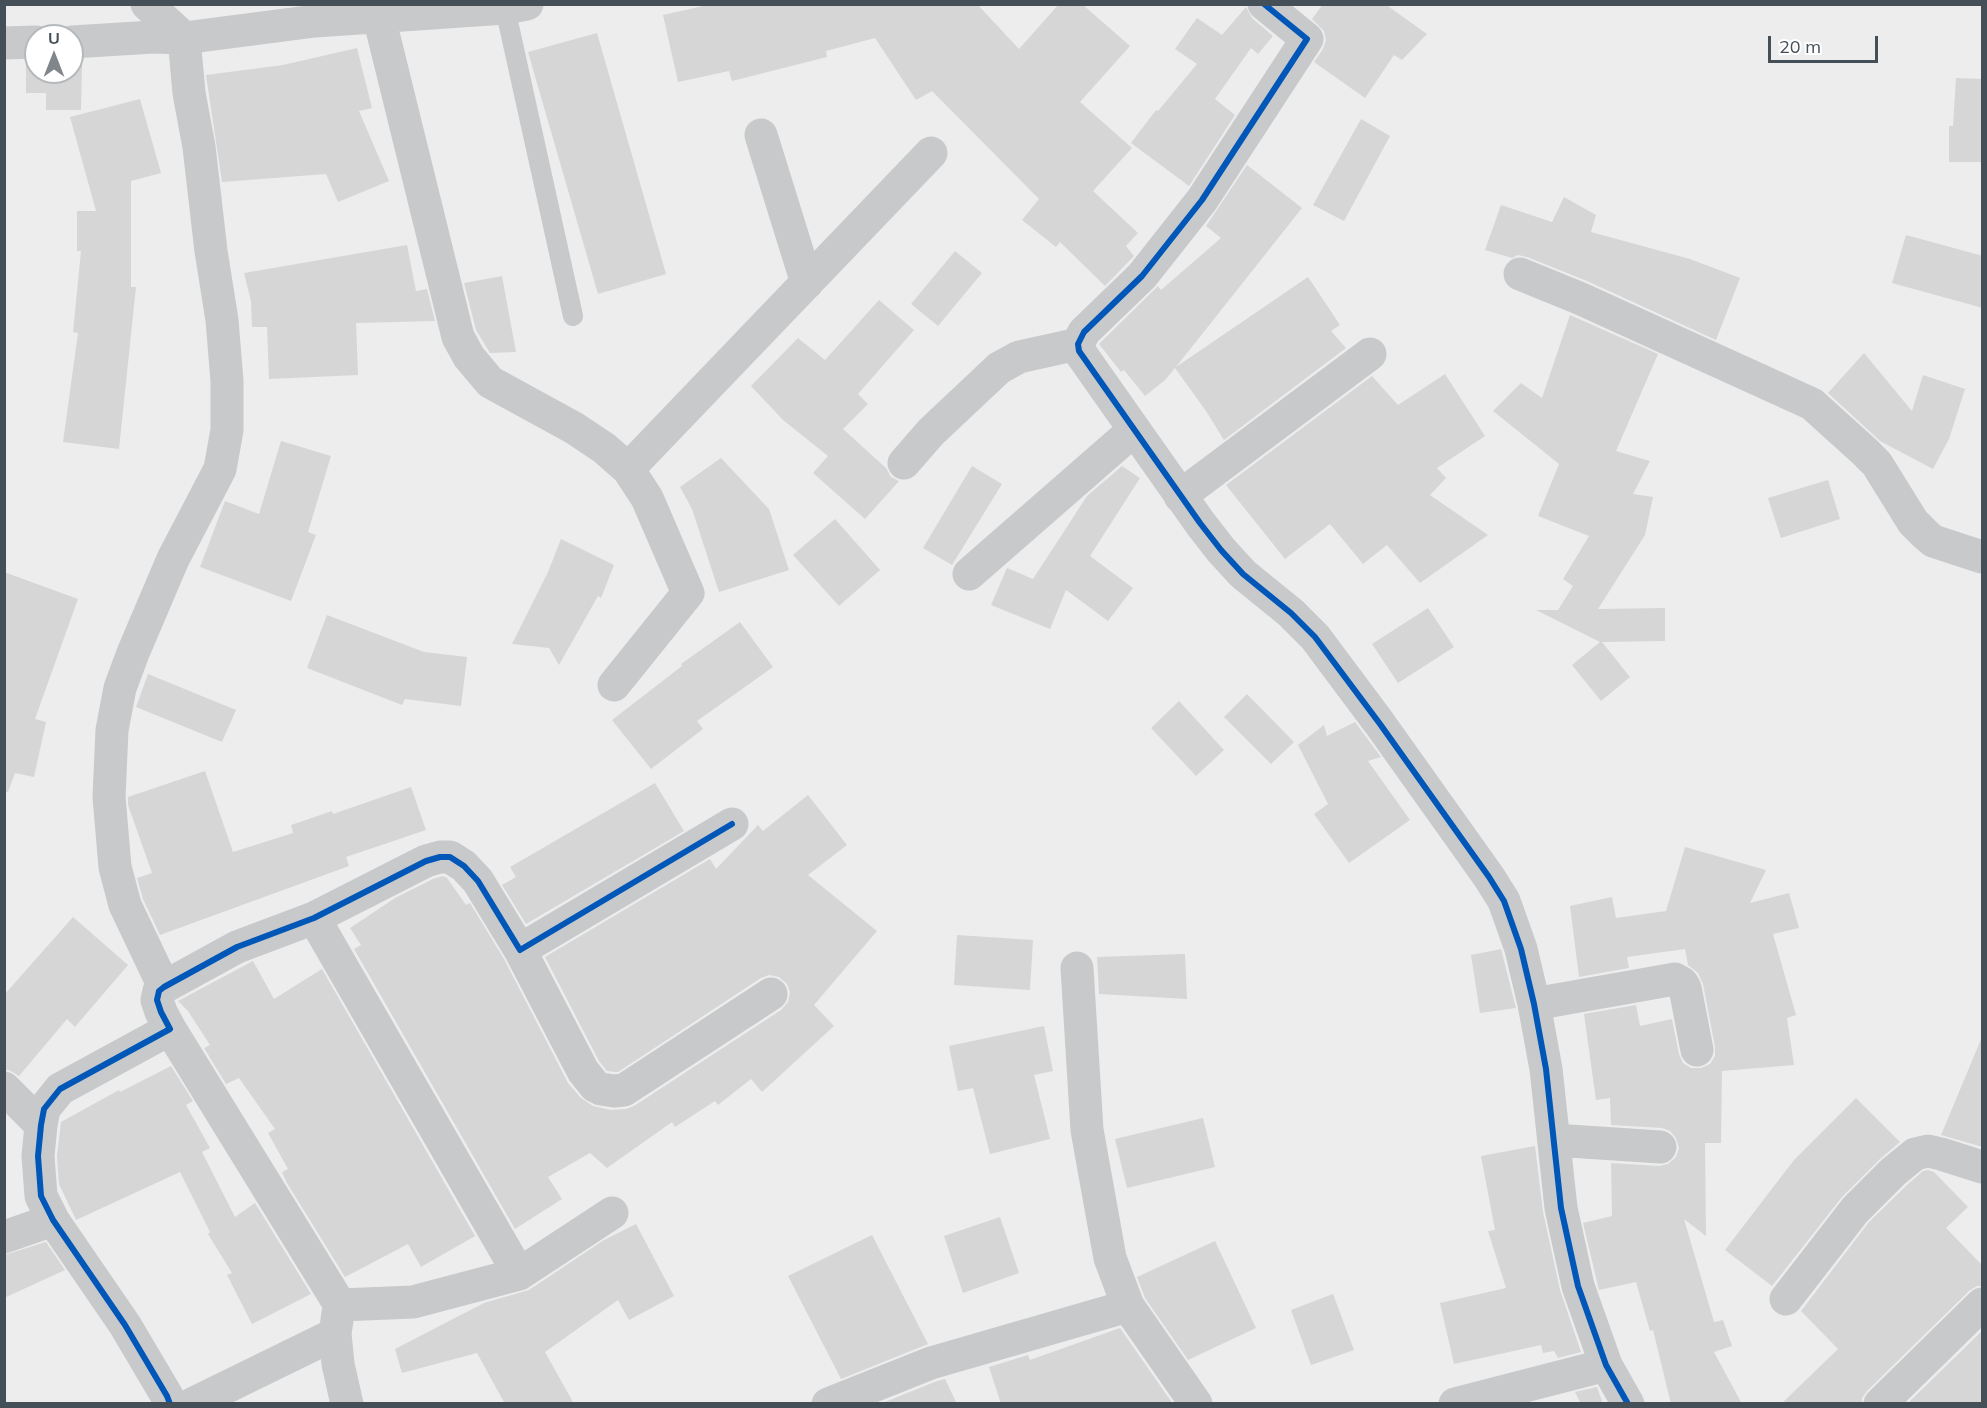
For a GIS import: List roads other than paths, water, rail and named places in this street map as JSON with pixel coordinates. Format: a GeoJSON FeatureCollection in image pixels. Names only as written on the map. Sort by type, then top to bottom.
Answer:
{"type":"FeatureCollection","features":[{"type":"Feature","properties":{"kind":"street"},"geometry":{"type":"LineString","coordinates":[[147,4],[169,38],[189,93],[199,147],[211,252],[222,320],[227,381],[227,429],[220,469],[173,560],[133,653],[120,688],[112,730],[109,797],[115,867],[125,905],[164,987]]}},
{"type":"Feature","properties":{"kind":"street"},"geometry":{"type":"LineString","coordinates":[[1264,4],[1307,39],[1202,200],[1142,276],[1084,332],[1078,344],[1079,351],[1214,541],[1243,574],[1291,613],[1315,637],[1380,724],[1504,901],[1521,949],[1534,1004],[1546,1069],[1561,1208],[1578,1286],[1606,1365],[1628,1404]]}},
{"type":"Feature","properties":{"kind":"street"},"geometry":{"type":"LineString","coordinates":[[84,42],[169,38],[313,13],[379,17],[516,7]]}},
{"type":"Feature","properties":{"kind":"street"},"geometry":{"type":"LineString","coordinates":[[379,17],[458,337],[469,357],[490,382],[574,428],[604,448],[628,469],[647,498],[688,593],[614,685]]}},
{"type":"Feature","properties":{"kind":"street"},"geometry":{"type":"LineString","coordinates":[[4,43],[24,42]]}},
{"type":"Feature","properties":{"kind":"street"},"geometry":{"type":"LineString","coordinates":[[761,135],[807,283]]}},
{"type":"Feature","properties":{"kind":"street"},"geometry":{"type":"LineString","coordinates":[[628,469],[931,153]]}},
{"type":"Feature","properties":{"kind":"street"},"geometry":{"type":"LineString","coordinates":[[1520,274],[1579,298],[1812,404],[1876,464],[1913,522],[1926,535],[1933,541],[1983,557]]}},
{"type":"Feature","properties":{"kind":"street"},"geometry":{"type":"LineString","coordinates":[[904,463],[931,432],[999,368],[1019,357],[1078,344]]}},
{"type":"Feature","properties":{"kind":"street"},"geometry":{"type":"LineString","coordinates":[[1180,496],[1370,354]]}},
{"type":"Feature","properties":{"kind":"street"},"geometry":{"type":"LineString","coordinates":[[969,574],[1134,430]]}},
{"type":"Feature","properties":{"kind":"street"},"geometry":{"type":"LineString","coordinates":[[520,950],[732,824]]}},
{"type":"Feature","properties":{"kind":"street"},"geometry":{"type":"LineString","coordinates":[[346,1404],[338,1364],[337,1319],[160,1012],[157,1000],[159,991],[237,947],[314,918],[418,865],[440,857],[450,857],[464,866],[478,881],[520,950],[583,1071],[596,1086],[602,1089],[624,1090],[771,994]]}},
{"type":"Feature","properties":{"kind":"street"},"geometry":{"type":"LineString","coordinates":[[314,918],[519,1274]]}},
{"type":"Feature","properties":{"kind":"street"},"geometry":{"type":"LineString","coordinates":[[1077,968],[1087,1130],[1110,1258],[1128,1306],[1196,1404]]}},
{"type":"Feature","properties":{"kind":"street"},"geometry":{"type":"LineString","coordinates":[[1534,1004],[1675,979],[1685,988],[1697,1050]]}},
{"type":"Feature","properties":{"kind":"street"},"geometry":{"type":"LineString","coordinates":[[170,1029],[60,1089],[44,1109],[38,1155],[41,1196],[53,1220],[125,1325],[170,1404]]}},
{"type":"Feature","properties":{"kind":"street"},"geometry":{"type":"LineString","coordinates":[[4,1088],[41,1125]]}},
{"type":"Feature","properties":{"kind":"street"},"geometry":{"type":"LineString","coordinates":[[1554,1140],[1660,1147]]}},
{"type":"Feature","properties":{"kind":"street"},"geometry":{"type":"LineString","coordinates":[[1786,1299],[1855,1210],[1893,1172],[1915,1154],[1928,1151],[1983,1167]]}},
{"type":"Feature","properties":{"kind":"street"},"geometry":{"type":"LineString","coordinates":[[192,1404],[337,1319],[519,1274],[612,1213]]}},
{"type":"Feature","properties":{"kind":"street"},"geometry":{"type":"LineString","coordinates":[[4,1237],[53,1220]]}},
{"type":"Feature","properties":{"kind":"street"},"geometry":{"type":"LineString","coordinates":[[1880,1404],[1983,1304]]}},
{"type":"Feature","properties":{"kind":"street"},"geometry":{"type":"LineString","coordinates":[[828,1404],[931,1363],[1128,1306]]}},
{"type":"Feature","properties":{"kind":"street"},"geometry":{"type":"LineString","coordinates":[[1455,1404],[1606,1365]]}},
{"type":"Feature","properties":{"kind":"lane"},"geometry":{"type":"LineString","coordinates":[[516,7],[573,316]]}}]}
